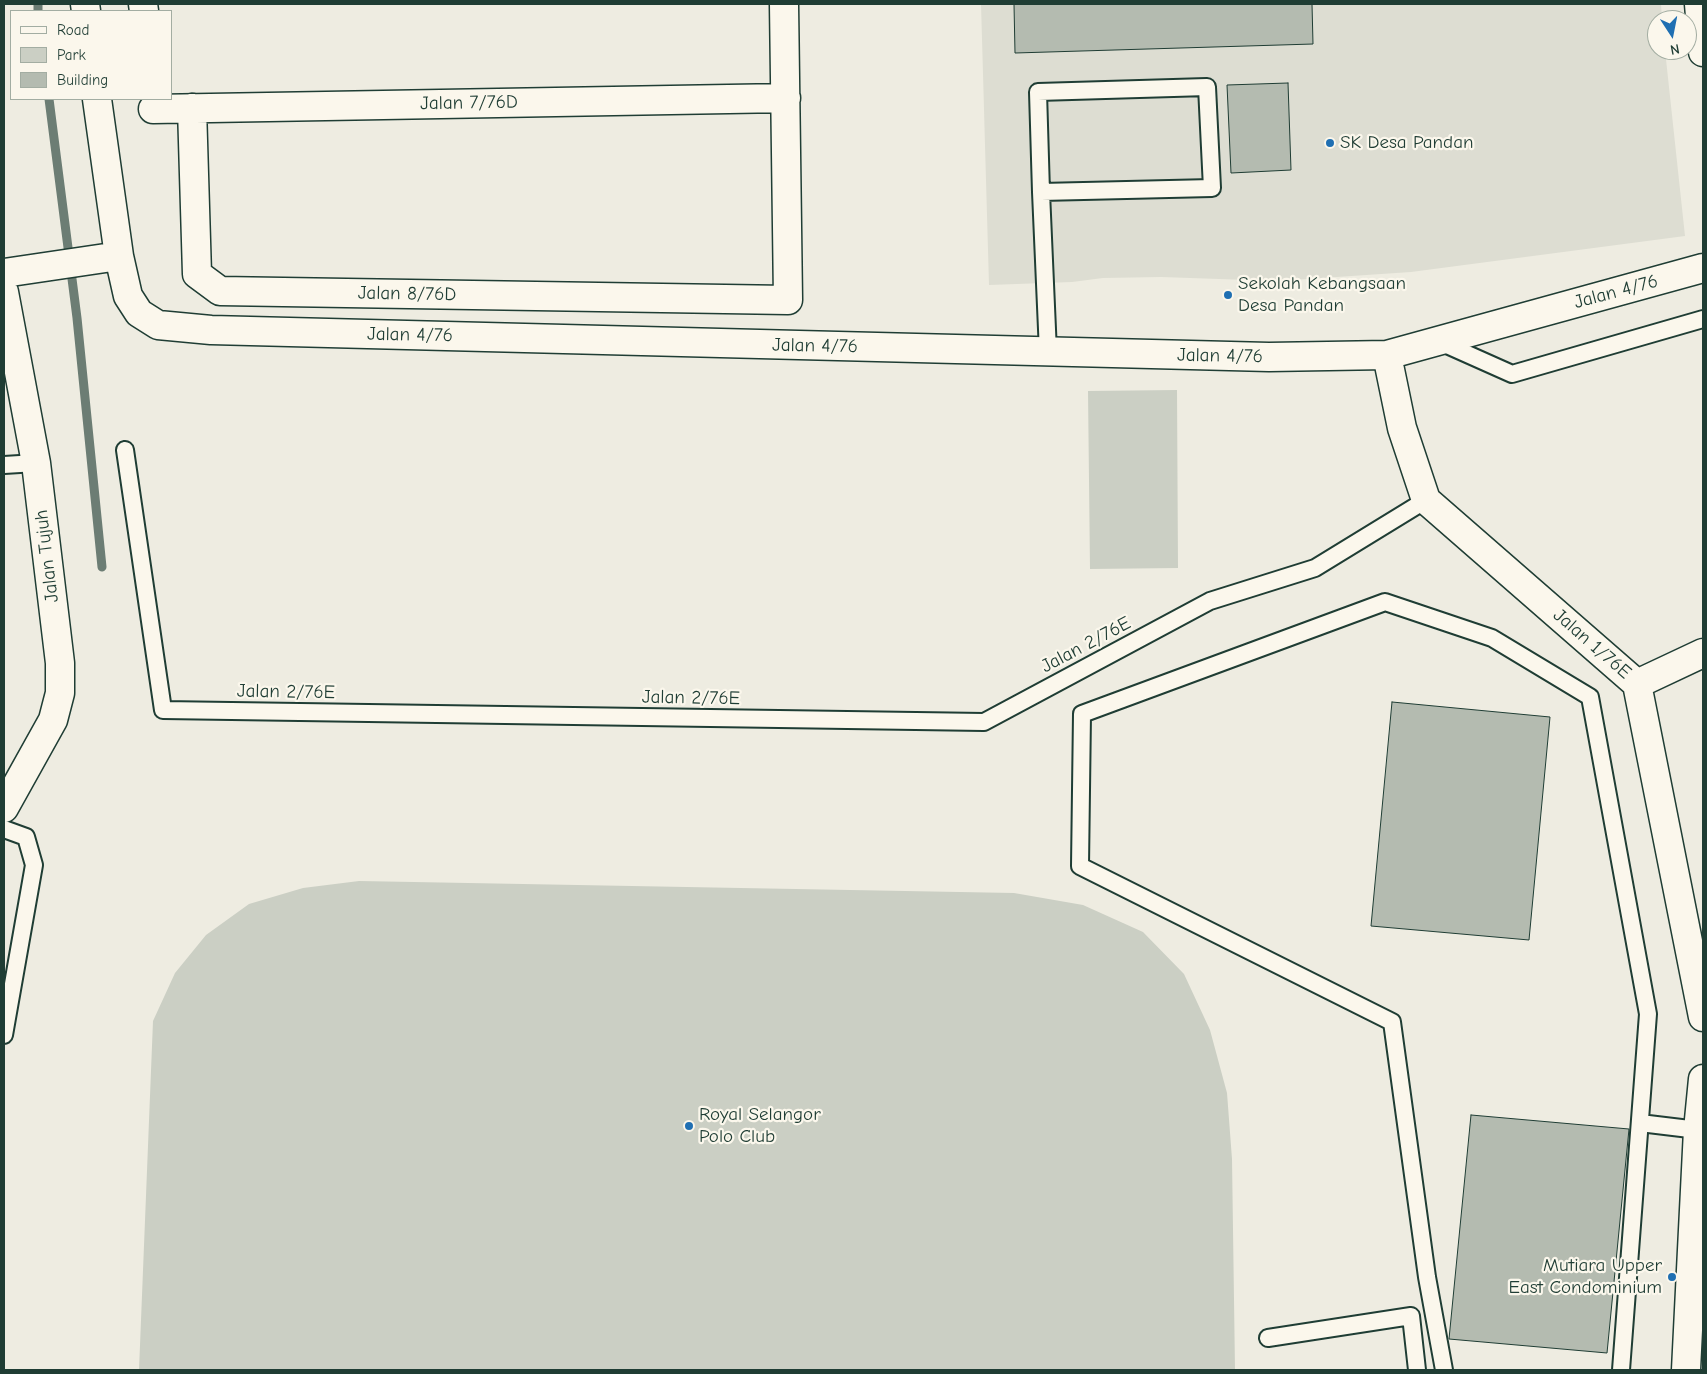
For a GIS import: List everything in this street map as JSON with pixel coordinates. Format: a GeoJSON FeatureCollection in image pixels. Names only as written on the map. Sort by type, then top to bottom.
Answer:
{"type":"FeatureCollection","features":[{"type":"Feature","properties":{"kind":"street"},"geometry":{"type":"LineString","coordinates":[[784,4],[786,98]]}},
{"type":"Feature","properties":{"kind":"street"},"geometry":{"type":"LineString","coordinates":[[1699,4],[1703,52]]}},
{"type":"Feature","properties":{"kind":"street","name":"Jalan 7/76D"},"geometry":{"type":"LineString","coordinates":[[153,109],[786,98]]}},
{"type":"Feature","properties":{"kind":"street","name":"Jalan 8/76D"},"geometry":{"type":"LineString","coordinates":[[192,108],[197,274],[220,291],[788,300],[786,98]]}},
{"type":"Feature","properties":{"kind":"street","name":"Jalan 4/76"},"geometry":{"type":"LineString","coordinates":[[97,100],[119,256],[128,296],[139,313],[158,325],[221,330],[1048,352],[1268,357],[1387,355],[1703,268]]}},
{"type":"Feature","properties":{"kind":"street"},"geometry":{"type":"LineString","coordinates":[[4,273],[119,256]]}},
{"type":"Feature","properties":{"kind":"street","name":"Jalan Tujuh"},"geometry":{"type":"LineString","coordinates":[[4,292],[36,463],[60,664],[60,693],[53,720],[4,808]]}},
{"type":"Feature","properties":{"kind":"street"},"geometry":{"type":"LineString","coordinates":[[1387,355],[1402,428],[1426,500]]}},
{"type":"Feature","properties":{"kind":"street","name":"Jalan 1/76E"},"geometry":{"type":"LineString","coordinates":[[1426,500],[1637,684],[1703,1017]]}},
{"type":"Feature","properties":{"kind":"street"},"geometry":{"type":"LineString","coordinates":[[1637,684],[1703,653]]}},
{"type":"Feature","properties":{"kind":"street"},"geometry":{"type":"LineString","coordinates":[[1686,1370],[1698,1130],[1703,1078]]}},
{"type":"Feature","properties":{"kind":"lane"},"geometry":{"type":"LineString","coordinates":[[1041,192],[1212,188],[1207,87],[1038,92],[1041,192],[1048,352]]}},
{"type":"Feature","properties":{"kind":"lane"},"geometry":{"type":"LineString","coordinates":[[1438,341],[1512,374],[1703,319]]}},
{"type":"Feature","properties":{"kind":"lane","name":"Jalan 2/76E"},"geometry":{"type":"LineString","coordinates":[[125,450],[163,710],[984,722],[1210,602],[1315,568],[1426,500]]}},
{"type":"Feature","properties":{"kind":"lane"},"geometry":{"type":"LineString","coordinates":[[4,465],[36,463]]}},
{"type":"Feature","properties":{"kind":"lane"},"geometry":{"type":"LineString","coordinates":[[1444,1370],[1427,1277],[1392,1022],[1080,866],[1082,714],[1385,602],[1492,638],[1590,697],[1648,1014],[1621,1370]]}},
{"type":"Feature","properties":{"kind":"lane"},"geometry":{"type":"LineString","coordinates":[[4,828],[26,837],[34,865],[4,1035]]}},
{"type":"Feature","properties":{"kind":"lane"},"geometry":{"type":"LineString","coordinates":[[1640,1123],[1698,1130]]}},
{"type":"Feature","properties":{"kind":"lane"},"geometry":{"type":"LineString","coordinates":[[1268,1338],[1411,1316],[1417,1370]]}},
{"type":"Feature","properties":{"kind":"shaded area","name":"SK Desa Pandan"},"geometry":{"type":"Polygon","coordinates":[[[981,4],[1661,4],[1661,10],[1647,10],[1647,60],[1666,60],[1685,236],[1411,272],[1277,281],[1161,277],[1103,278],[1072,282],[989,285],[981,4]]]}},
{"type":"Feature","properties":{"kind":"green space"},"geometry":{"type":"Polygon","coordinates":[[[1177,390],[1178,568],[1090,569],[1088,391],[1177,390]]]}},
{"type":"Feature","properties":{"kind":"green space","name":"Royal Selangor Polo Club"},"geometry":{"type":"Polygon","coordinates":[[[359,881],[1014,893],[1083,905],[1143,932],[1184,974],[1210,1030],[1227,1093],[1232,1159],[1235,1370],[139,1370],[153,1021],[175,973],[206,935],[249,904],[303,888],[359,881]]]}},
{"type":"Feature","properties":{"kind":"building"},"geometry":{"type":"Polygon","coordinates":[[[1014,4],[1312,4],[1313,44],[1015,53],[1014,4]]]}},
{"type":"Feature","properties":{"kind":"building"},"geometry":{"type":"Polygon","coordinates":[[[1288,83],[1291,170],[1231,173],[1227,85],[1288,83]]]}},
{"type":"Feature","properties":{"kind":"building"},"geometry":{"type":"Polygon","coordinates":[[[1392,702],[1550,717],[1529,940],[1371,926],[1392,702]]]}},
{"type":"Feature","properties":{"kind":"building"},"geometry":{"type":"Polygon","coordinates":[[[1471,1115],[1629,1129],[1607,1353],[1449,1339],[1471,1115]]]}},
{"type":"Feature","properties":{"kind":"waterway"},"geometry":{"type":"LineString","coordinates":[[38,4],[38,10]]}},
{"type":"Feature","properties":{"kind":"waterway"},"geometry":{"type":"LineString","coordinates":[[49,100],[77,318],[102,567]]}},
{"type":"Feature","properties":{"kind":"place","name":"SK Desa Pandan"},"geometry":{"type":"Point","coordinates":[1330,143]}},
{"type":"Feature","properties":{"kind":"place","name":"Sekolah Kebangsaan Desa Pandan"},"geometry":{"type":"Point","coordinates":[1228,295]}},
{"type":"Feature","properties":{"kind":"place","name":"Royal Selangor Polo Club"},"geometry":{"type":"Point","coordinates":[689,1126]}},
{"type":"Feature","properties":{"kind":"place","name":"Mutiara Upper East Condominium"},"geometry":{"type":"Point","coordinates":[1672,1277]}}]}
